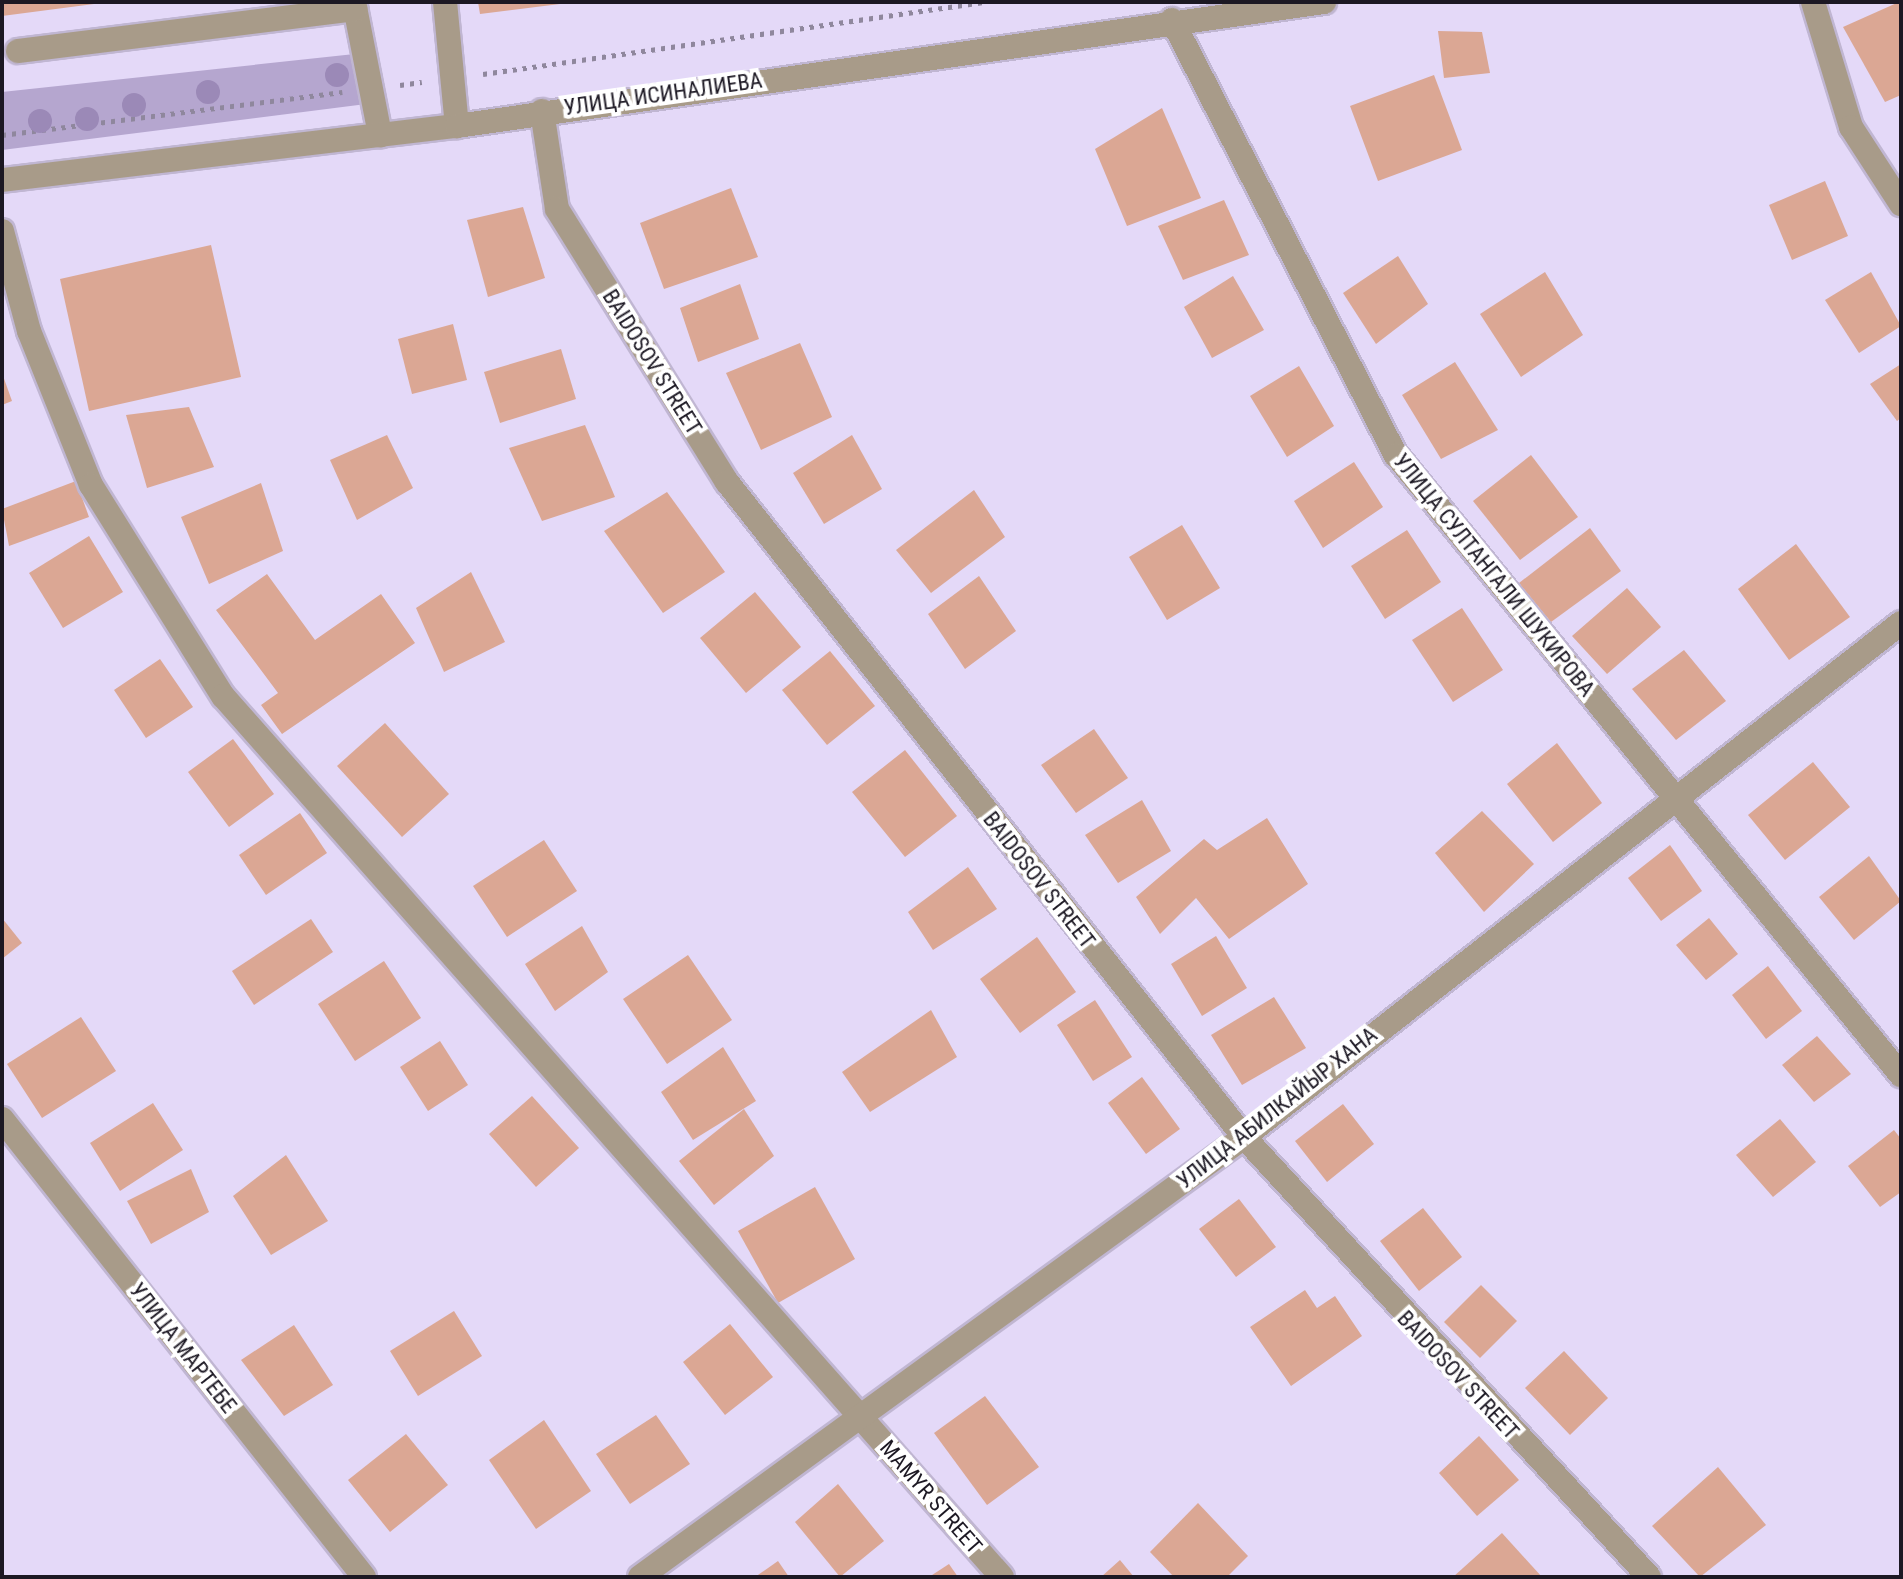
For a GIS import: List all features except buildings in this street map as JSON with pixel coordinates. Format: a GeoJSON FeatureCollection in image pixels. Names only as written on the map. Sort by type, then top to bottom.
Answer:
{"type":"FeatureCollection","features":[{"type":"Feature","properties":{"kind":"street"},"geometry":{"type":"LineString","coordinates":[[445,2],[457,126]]}},
{"type":"Feature","properties":{"kind":"street","name":"УЛИЦА ИСИНАЛИЕВА"},"geometry":{"type":"LineString","coordinates":[[2,180],[457,126],[1172,20],[1324,2]]}},
{"type":"Feature","properties":{"kind":"street"},"geometry":{"type":"LineString","coordinates":[[1813,2],[1851,127],[1901,204]]}},
{"type":"Feature","properties":{"kind":"street"},"geometry":{"type":"LineString","coordinates":[[18,51],[354,6],[380,135]]}},
{"type":"Feature","properties":{"kind":"street","name":"УЛИЦА СУЛТАНГАЛИ ШУКИРОВА"},"geometry":{"type":"LineString","coordinates":[[1172,20],[1396,455],[1671,797],[1901,1075]]}},
{"type":"Feature","properties":{"kind":"street","name":"BAIDOSOV STREET"},"geometry":{"type":"LineString","coordinates":[[542,111],[557,209],[727,482],[1244,1137],[1649,1577]]}},
{"type":"Feature","properties":{"kind":"street","name":"MAMYR STREET"},"geometry":{"type":"LineString","coordinates":[[2,231],[29,331],[91,485],[223,696],[1002,1577]]}},
{"type":"Feature","properties":{"kind":"street","name":"УЛИЦА АБИЛКАЙЫР ХАНА"},"geometry":{"type":"LineString","coordinates":[[640,1577],[1244,1137],[1671,797],[1901,623]]}},
{"type":"Feature","properties":{"kind":"street","name":"УЛИЦА МАРТЕБЕ"},"geometry":{"type":"LineString","coordinates":[[2,1119],[364,1577]]}},
{"type":"Feature","properties":{"kind":"path"},"geometry":{"type":"LineString","coordinates":[[2,135],[453,78],[984,2]]}},
{"type":"Feature","properties":{"kind":"shaded area"},"geometry":{"type":"Polygon","coordinates":[[[364,53],[374,103],[2,150],[2,92],[364,53]]]}}]}
